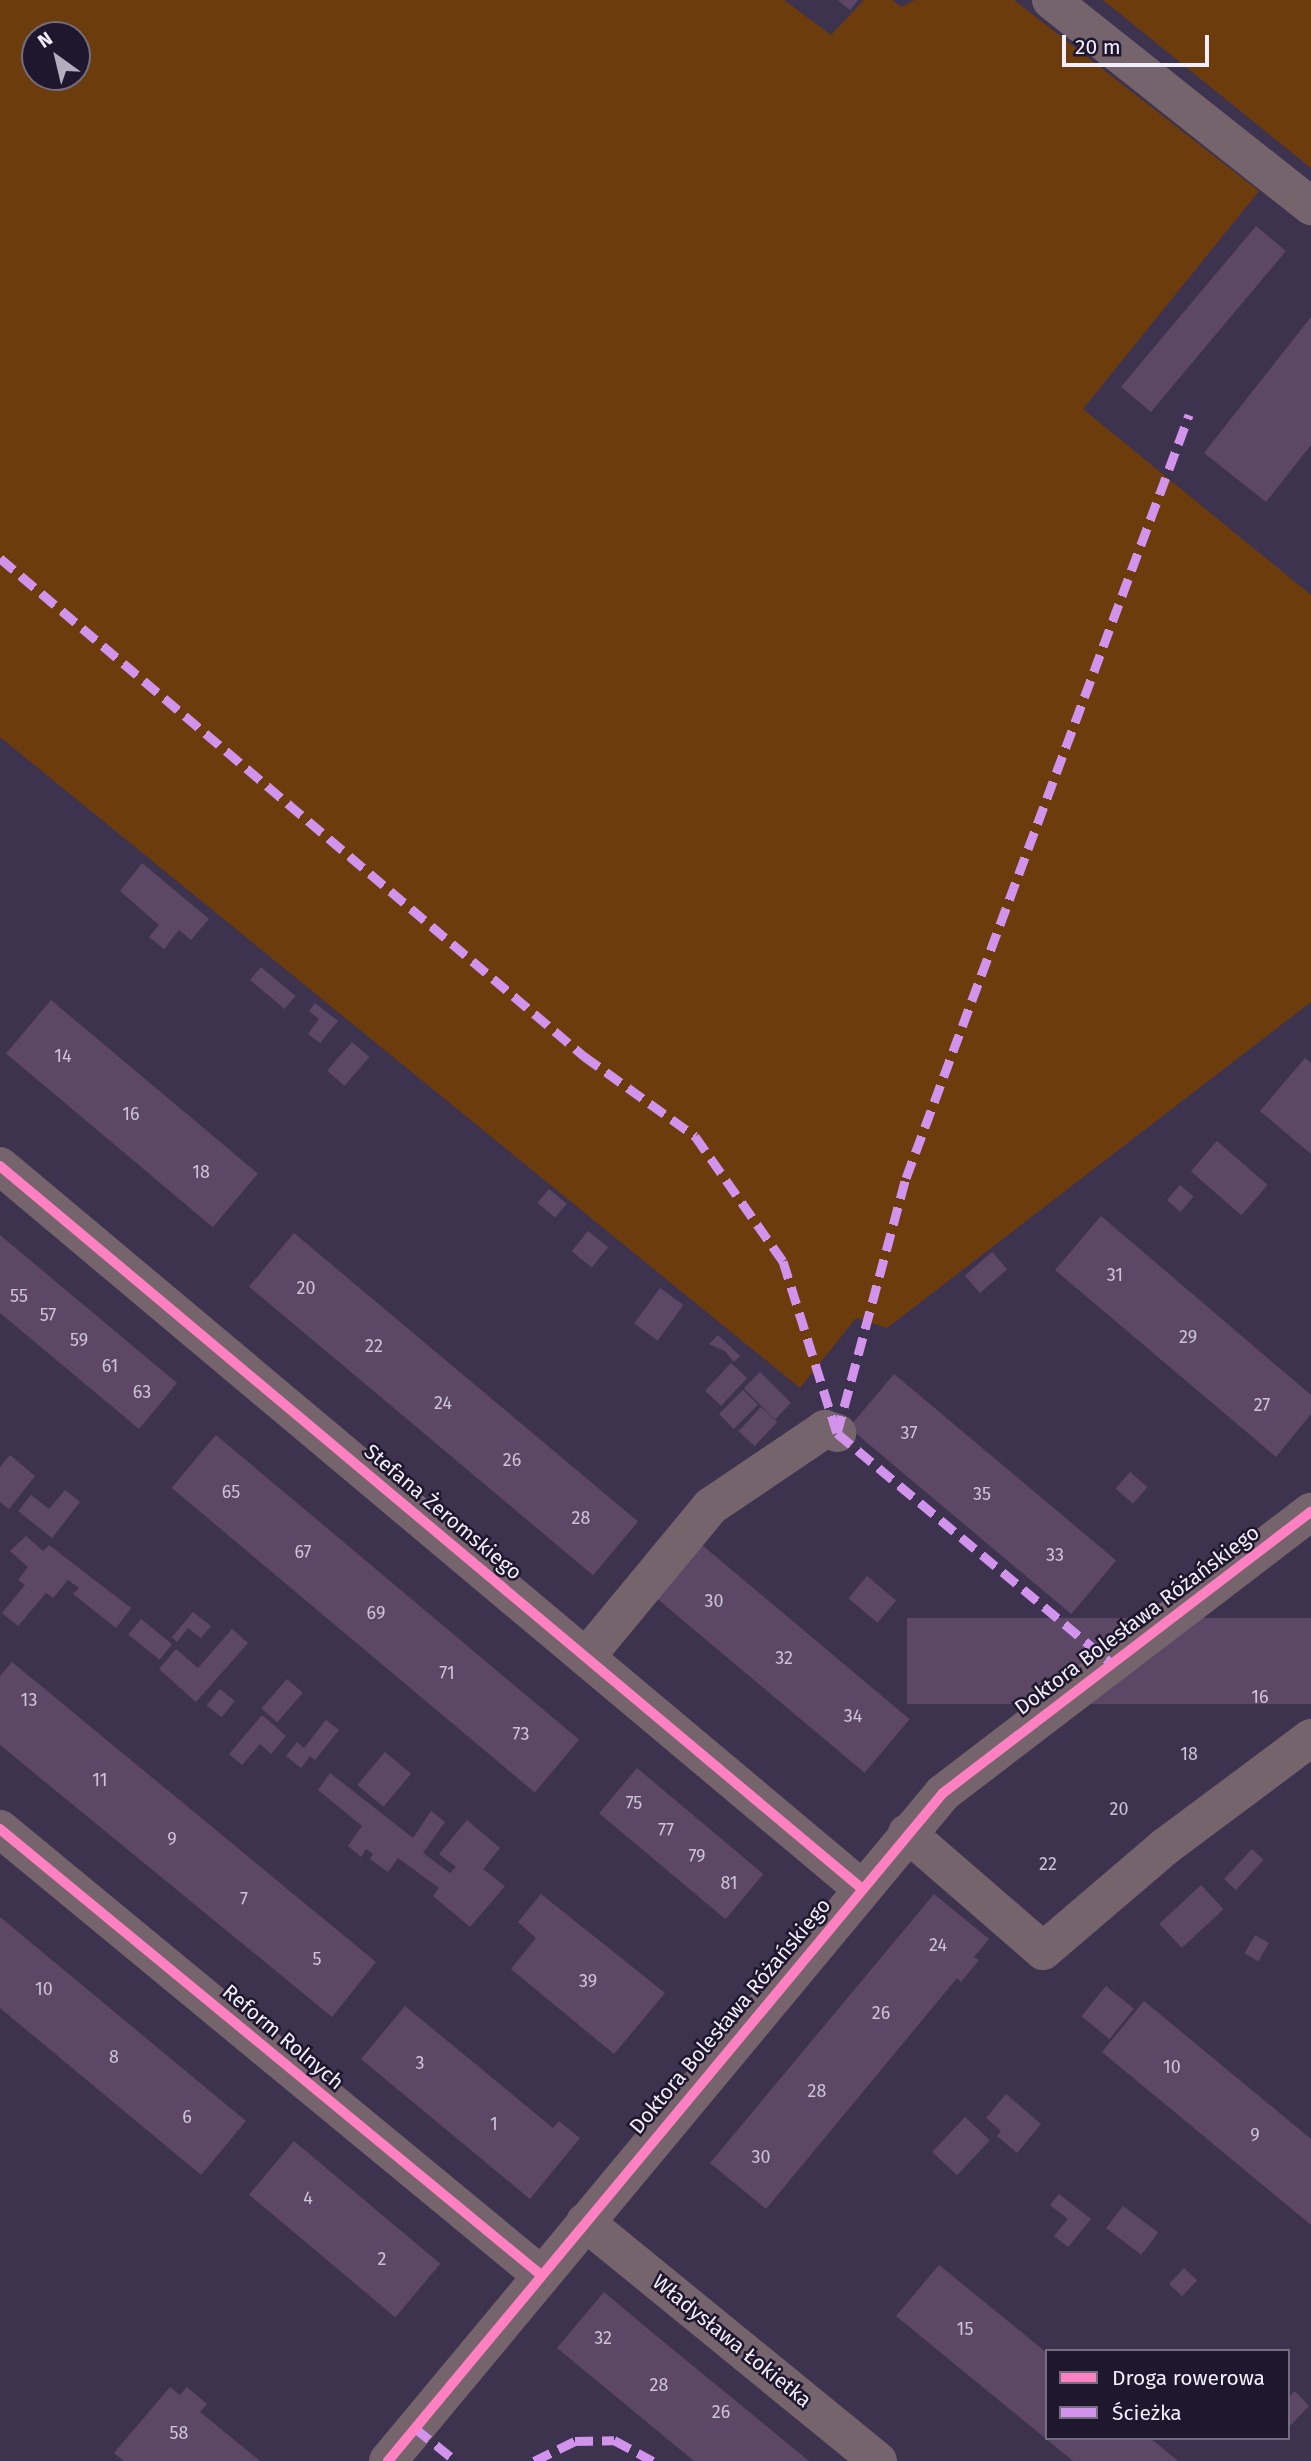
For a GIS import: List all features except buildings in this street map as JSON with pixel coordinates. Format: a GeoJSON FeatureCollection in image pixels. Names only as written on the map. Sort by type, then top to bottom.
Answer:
{"type":"FeatureCollection","features":[{"type":"Feature","properties":{"kind":"street"},"geometry":{"type":"LineString","coordinates":[[1051,0],[1311,206]]}},
{"type":"Feature","properties":{"kind":"street","name":"Stefana Żeromskiego"},"geometry":{"type":"LineString","coordinates":[[0,1166],[861,1888]]}},
{"type":"Feature","properties":{"kind":"street"},"geometry":{"type":"LineString","coordinates":[[586,1657],[711,1506],[825,1429],[837,1433]]}},
{"type":"Feature","properties":{"kind":"street","name":"Doktora Bolesława Różańskiego"},"geometry":{"type":"LineString","coordinates":[[388,2461],[861,1888],[943,1793],[1311,1512]]}},
{"type":"Feature","properties":{"kind":"street"},"geometry":{"type":"LineString","coordinates":[[907,1833],[1043,1951],[1166,1846],[1311,1738]]}},
{"type":"Feature","properties":{"kind":"street","name":"Reform Rolnych"},"geometry":{"type":"LineString","coordinates":[[0,1829],[541,2276]]}},
{"type":"Feature","properties":{"kind":"street","name":"Władysława Łokietka"},"geometry":{"type":"LineString","coordinates":[[585,2222],[878,2461]]}},
{"type":"Feature","properties":{"kind":"shaded area"},"geometry":{"type":"Polygon","coordinates":[[[0,0],[784,0],[831,35],[864,0],[892,0],[901,7],[915,0],[1014,0],[1259,191],[1083,409],[1311,595],[1311,1002],[887,1328],[856,1318],[800,1388],[0,737],[0,0]]]}},
{"type":"Feature","properties":{"kind":"shaded area"},"geometry":{"type":"Polygon","coordinates":[[[1103,0],[1311,0],[1311,168],[1103,0]]]}},
{"type":"Feature","properties":{"kind":"marked path"},"geometry":{"type":"LineString","coordinates":[[837,1433],[906,1178],[1189,415]]}},
{"type":"Feature","properties":{"kind":"marked path"},"geometry":{"type":"LineString","coordinates":[[0,558],[584,1056],[695,1136],[783,1261],[837,1433],[1112,1664]]}},
{"type":"Feature","properties":{"kind":"marked path"},"geometry":{"type":"LineString","coordinates":[[415,2428],[456,2461]]}},
{"type":"Feature","properties":{"kind":"marked path"},"geometry":{"type":"LineString","coordinates":[[534,2461],[575,2441],[614,2440],[653,2461]]}},
{"type":"Feature","properties":{"kind":"cycle path"},"geometry":{"type":"LineString","coordinates":[[0,1166],[861,1888]]}},
{"type":"Feature","properties":{"kind":"cycle path"},"geometry":{"type":"LineString","coordinates":[[388,2461],[943,1793],[1311,1512]]}},
{"type":"Feature","properties":{"kind":"cycle path"},"geometry":{"type":"LineString","coordinates":[[0,1829],[541,2275]]}}]}
